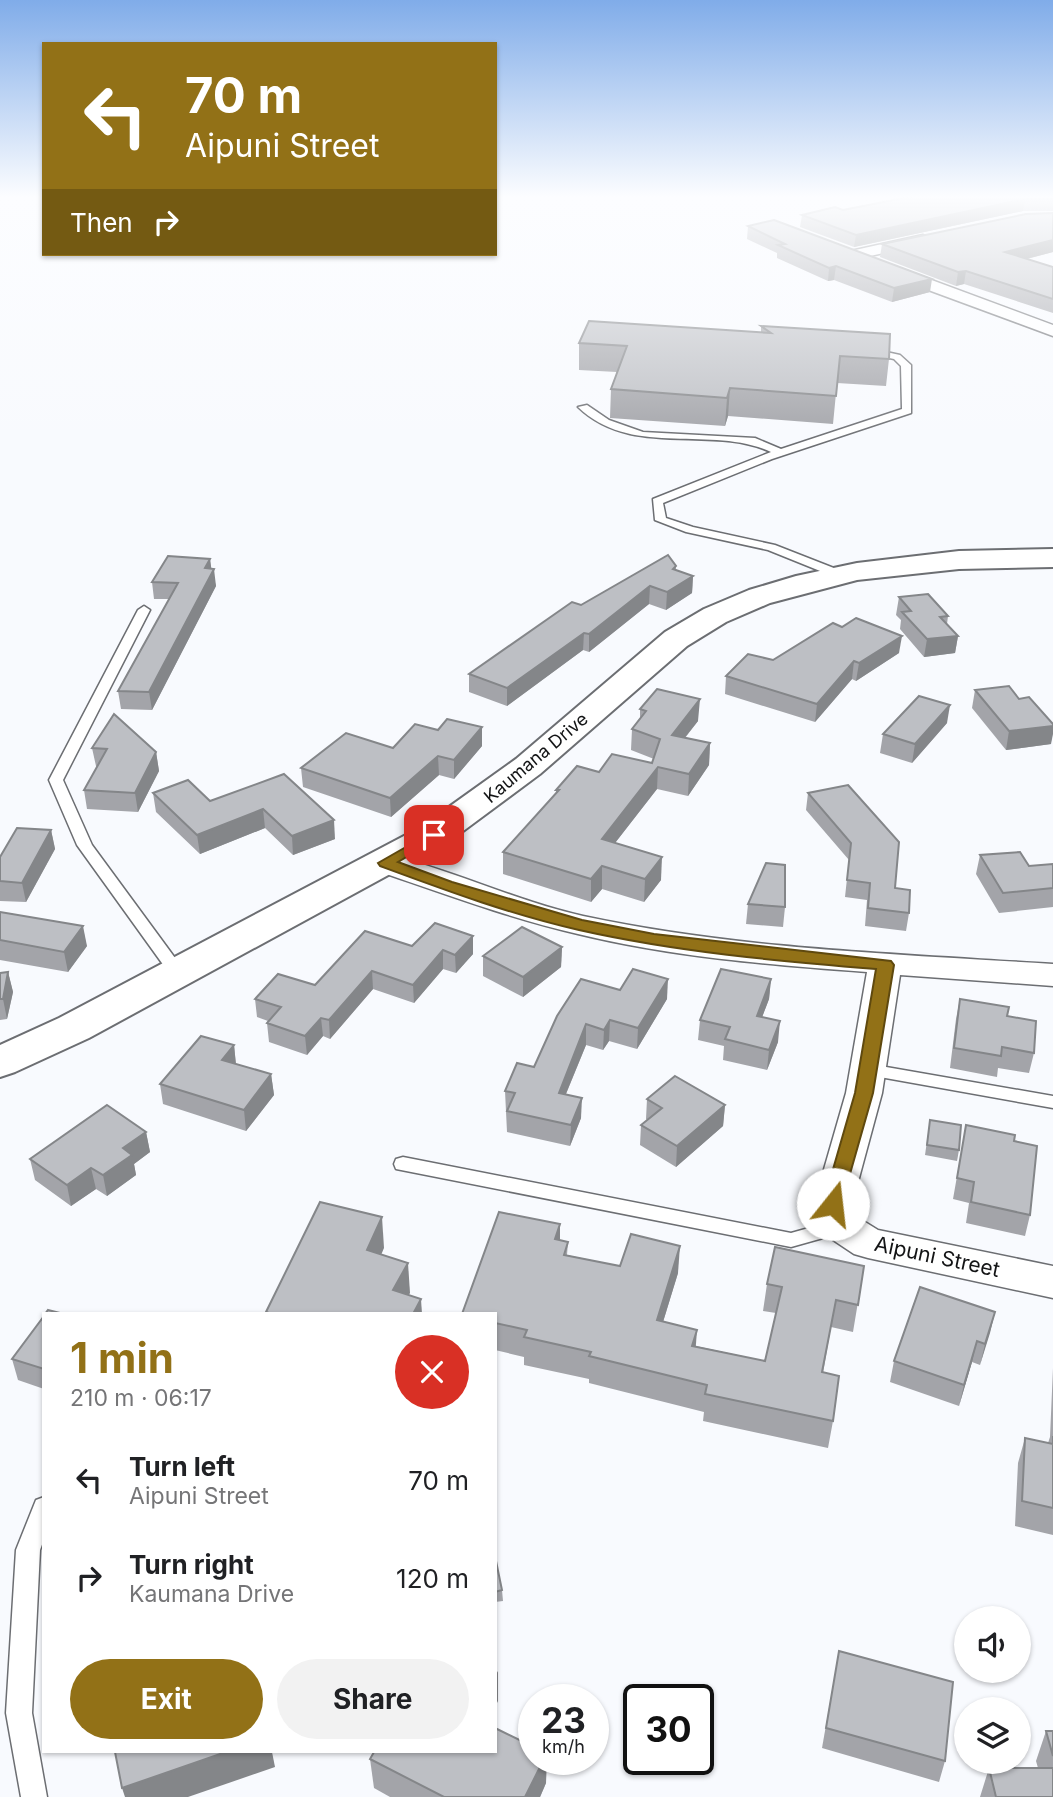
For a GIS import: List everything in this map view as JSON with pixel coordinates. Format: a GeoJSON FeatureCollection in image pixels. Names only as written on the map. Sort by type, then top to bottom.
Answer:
{"type":"FeatureCollection","features":[{"type":"Feature","properties":{"kind":"street"},"geometry":{"type":"LineString","coordinates":[[917,280],[1053,331]]}},
{"type":"Feature","properties":{"kind":"street","name":"Kaumana Drive"},"geometry":{"type":"LineString","coordinates":[[0,1062],[74,1028],[386,863],[476,808],[700,621],[729,607],[762,595],[840,575],[944,561],[1053,558]]}},
{"type":"Feature","properties":{"kind":"street"},"geometry":{"type":"LineString","coordinates":[[386,863],[458,890],[580,925],[692,944],[885,965],[1053,975]]}},
{"type":"Feature","properties":{"kind":"street"},"geometry":{"type":"LineString","coordinates":[[841,1226],[833,1204],[869,1070],[885,965]]}},
{"type":"Feature","properties":{"kind":"street","name":"Aipuni Street"},"geometry":{"type":"LineString","coordinates":[[841,1226],[868,1243],[1053,1282]]}},
{"type":"Feature","properties":{"kind":"lane"},"geometry":{"type":"LineString","coordinates":[[840,575],[771,547],[690,530],[661,520],[657,501],[780,453],[906,411],[906,365],[897,358],[878,351],[851,350]]}},
{"type":"Feature","properties":{"kind":"lane"},"geometry":{"type":"LineString","coordinates":[[583,407],[606,422],[642,435],[755,441],[780,453]]}},
{"type":"Feature","properties":{"kind":"lane"},"geometry":{"type":"LineString","coordinates":[[144,610],[56,780],[85,845],[178,973]]}},
{"type":"Feature","properties":{"kind":"lane"},"geometry":{"type":"LineString","coordinates":[[869,1070],[1053,1102]]}},
{"type":"Feature","properties":{"kind":"lane"},"geometry":{"type":"LineString","coordinates":[[403,1164],[791,1240],[841,1226]]}},
{"type":"Feature","properties":{"kind":"lane"},"geometry":{"type":"LineString","coordinates":[[34,1797],[19,1713],[28,1550],[42,1512]]}},
{"type":"Feature","properties":{"kind":"building"},"geometry":{"type":"Polygon","coordinates":[[[873,280],[928,280],[894,288],[873,280]]]}},
{"type":"Feature","properties":{"kind":"building"},"geometry":{"type":"Polygon","coordinates":[[[994,280],[1053,280],[1053,299],[994,280]]]}},
{"type":"Feature","properties":{"kind":"building"},"geometry":{"type":"Polygon","coordinates":[[[589,321],[771,333],[761,326],[890,334],[889,359],[840,356],[836,396],[730,388],[727,398],[611,389],[627,346],[579,343],[589,321]]]}},
{"type":"Feature","properties":{"kind":"building"},"geometry":{"type":"Polygon","coordinates":[[[668,555],[676,566],[673,569],[693,576],[667,592],[650,586],[589,634],[584,633],[507,688],[469,674],[572,602],[581,605],[668,555]]]}},
{"type":"Feature","properties":{"kind":"building"},"geometry":{"type":"Polygon","coordinates":[[[168,556],[210,559],[205,568],[214,569],[149,692],[118,691],[178,583],[152,582],[168,556]]]}},
{"type":"Feature","properties":{"kind":"building"},"geometry":{"type":"Polygon","coordinates":[[[928,594],[948,616],[940,617],[958,636],[927,639],[902,612],[911,611],[899,597],[928,594]]]}},
{"type":"Feature","properties":{"kind":"building"},"geometry":{"type":"Polygon","coordinates":[[[856,618],[902,636],[859,663],[854,661],[817,704],[726,676],[748,654],[773,660],[833,623],[842,627],[856,618]]]}},
{"type":"Feature","properties":{"kind":"building"},"geometry":{"type":"Polygon","coordinates":[[[1009,686],[1019,699],[1029,697],[1053,726],[1009,731],[975,690],[1009,686]]]}},
{"type":"Feature","properties":{"kind":"building"},"geometry":{"type":"Polygon","coordinates":[[[657,689],[700,699],[672,735],[710,743],[689,774],[658,767],[602,839],[662,857],[645,879],[602,866],[591,879],[503,852],[577,766],[599,772],[612,754],[652,763],[660,739],[632,729],[646,711],[640,709],[657,689]]]}},
{"type":"Feature","properties":{"kind":"building"},"geometry":{"type":"Polygon","coordinates":[[[919,696],[950,705],[915,744],[883,734],[919,696]]]}},
{"type":"Feature","properties":{"kind":"building"},"geometry":{"type":"Polygon","coordinates":[[[114,714],[156,752],[135,793],[84,790],[107,749],[92,748],[114,714]]]}},
{"type":"Feature","properties":{"kind":"building"},"geometry":{"type":"Polygon","coordinates":[[[447,719],[482,727],[454,760],[438,756],[390,798],[301,768],[346,733],[393,748],[415,724],[438,730],[447,719]]]}},
{"type":"Feature","properties":{"kind":"building"},"geometry":{"type":"Polygon","coordinates":[[[284,774],[334,820],[292,836],[263,809],[197,835],[153,793],[188,780],[210,801],[284,774]]]}},
{"type":"Feature","properties":{"kind":"building"},"geometry":{"type":"Polygon","coordinates":[[[848,785],[899,842],[895,888],[910,890],[909,913],[868,908],[870,883],[847,880],[851,843],[808,793],[848,785]]]}},
{"type":"Feature","properties":{"kind":"building"},"geometry":{"type":"Polygon","coordinates":[[[17,828],[51,830],[22,883],[0,881],[0,857],[17,828]]]}},
{"type":"Feature","properties":{"kind":"building"},"geometry":{"type":"Polygon","coordinates":[[[1020,852],[1029,866],[1053,864],[1053,888],[1003,893],[980,855],[1020,852]]]}},
{"type":"Feature","properties":{"kind":"building"},"geometry":{"type":"Polygon","coordinates":[[[766,863],[785,865],[785,907],[748,904],[766,863]]]}},
{"type":"Feature","properties":{"kind":"building"},"geometry":{"type":"Polygon","coordinates":[[[0,912],[83,926],[64,952],[0,940],[0,912]]]}},
{"type":"Feature","properties":{"kind":"building"},"geometry":{"type":"Polygon","coordinates":[[[435,923],[473,936],[455,955],[443,950],[413,985],[372,971],[329,1020],[321,1018],[305,1036],[267,1023],[281,1007],[255,999],[278,974],[315,985],[365,931],[412,946],[435,923]]]}},
{"type":"Feature","properties":{"kind":"building"},"geometry":{"type":"Polygon","coordinates":[[[522,927],[562,947],[523,977],[483,956],[522,927]]]}},
{"type":"Feature","properties":{"kind":"building"},"geometry":{"type":"Polygon","coordinates":[[[633,969],[668,979],[638,1028],[610,1020],[604,1030],[586,1024],[559,1093],[582,1098],[571,1125],[507,1111],[515,1093],[505,1091],[517,1063],[534,1067],[557,1016],[581,979],[620,990],[633,969]]]}},
{"type":"Feature","properties":{"kind":"building"},"geometry":{"type":"Polygon","coordinates":[[[721,969],[771,979],[757,1016],[780,1021],[769,1050],[725,1039],[730,1027],[700,1020],[721,969]]]}},
{"type":"Feature","properties":{"kind":"building"},"geometry":{"type":"Polygon","coordinates":[[[8,972],[3,999],[0,999],[0,973],[8,972]]]}},
{"type":"Feature","properties":{"kind":"building"},"geometry":{"type":"Polygon","coordinates":[[[960,999],[1009,1007],[1007,1016],[1036,1021],[1034,1053],[1002,1047],[1001,1056],[954,1048],[960,999]]]}},
{"type":"Feature","properties":{"kind":"building"},"geometry":{"type":"Polygon","coordinates":[[[201,1036],[234,1045],[222,1060],[271,1074],[244,1110],[160,1084],[201,1036]]]}},
{"type":"Feature","properties":{"kind":"building"},"geometry":{"type":"Polygon","coordinates":[[[675,1076],[725,1105],[677,1146],[641,1125],[662,1108],[647,1099],[675,1076]]]}},
{"type":"Feature","properties":{"kind":"building"},"geometry":{"type":"Polygon","coordinates":[[[107,1105],[146,1132],[123,1148],[132,1155],[103,1175],[91,1168],[67,1185],[30,1159],[107,1105]]]}},
{"type":"Feature","properties":{"kind":"building"},"geometry":{"type":"Polygon","coordinates":[[[930,1120],[961,1125],[959,1150],[927,1145],[930,1120]]]}},
{"type":"Feature","properties":{"kind":"building"},"geometry":{"type":"Polygon","coordinates":[[[966,1125],[1015,1135],[1014,1141],[1037,1146],[1030,1215],[971,1202],[974,1182],[957,1178],[966,1125]]]}},
{"type":"Feature","properties":{"kind":"building"},"geometry":{"type":"Polygon","coordinates":[[[320,1202],[382,1217],[367,1250],[408,1263],[393,1290],[421,1299],[414,1312],[266,1312],[320,1202]]]}},
{"type":"Feature","properties":{"kind":"building"},"geometry":{"type":"Polygon","coordinates":[[[499,1212],[560,1224],[555,1239],[568,1242],[564,1255],[620,1266],[631,1234],[680,1246],[657,1320],[697,1330],[692,1346],[765,1361],[782,1287],[767,1284],[775,1247],[864,1266],[858,1305],[836,1300],[822,1372],[839,1376],[833,1421],[705,1394],[707,1385],[589,1356],[591,1352],[524,1337],[527,1330],[497,1323],[497,1312],[463,1312],[499,1212]]]}},
{"type":"Feature","properties":{"kind":"building"},"geometry":{"type":"Polygon","coordinates":[[[920,1287],[995,1312],[985,1344],[977,1341],[964,1385],[894,1361],[920,1287]]]}},
{"type":"Feature","properties":{"kind":"building"},"geometry":{"type":"Polygon","coordinates":[[[42,1319],[42,1368],[12,1359],[42,1319]]]}},
{"type":"Feature","properties":{"kind":"building"},"geometry":{"type":"Polygon","coordinates":[[[1025,1438],[1053,1444],[1053,1508],[1022,1501],[1025,1438]]]}},
{"type":"Feature","properties":{"kind":"building"},"geometry":{"type":"Polygon","coordinates":[[[497,1566],[502,1590],[497,1591],[497,1566]]]}},
{"type":"Feature","properties":{"kind":"building"},"geometry":{"type":"Polygon","coordinates":[[[839,1651],[953,1682],[945,1761],[826,1728],[839,1651]]]}},
{"type":"Feature","properties":{"kind":"building"},"geometry":{"type":"Polygon","coordinates":[[[497,1729],[518,1739],[518,1775],[536,1775],[525,1797],[444,1797],[370,1759],[373,1753],[497,1753],[497,1729]]]}},
{"type":"Feature","properties":{"kind":"building"},"geometry":{"type":"Polygon","coordinates":[[[1046,1731],[1053,1731],[1053,1756],[1046,1731]]]}},
{"type":"Feature","properties":{"kind":"building"},"geometry":{"type":"Polygon","coordinates":[[[115,1753],[223,1753],[122,1788],[115,1753]]]}},
{"type":"Feature","properties":{"kind":"building"},"geometry":{"type":"Polygon","coordinates":[[[1031,1768],[1053,1768],[1053,1797],[996,1797],[990,1774],[1031,1774],[1031,1768]]]}},
{"type":"Feature","properties":{"kind":"route"},"geometry":{"type":"LineString","coordinates":[[434,835],[386,863],[447,886],[580,925],[654,939],[782,956],[885,965],[871,1062],[833,1204]]}}]}
